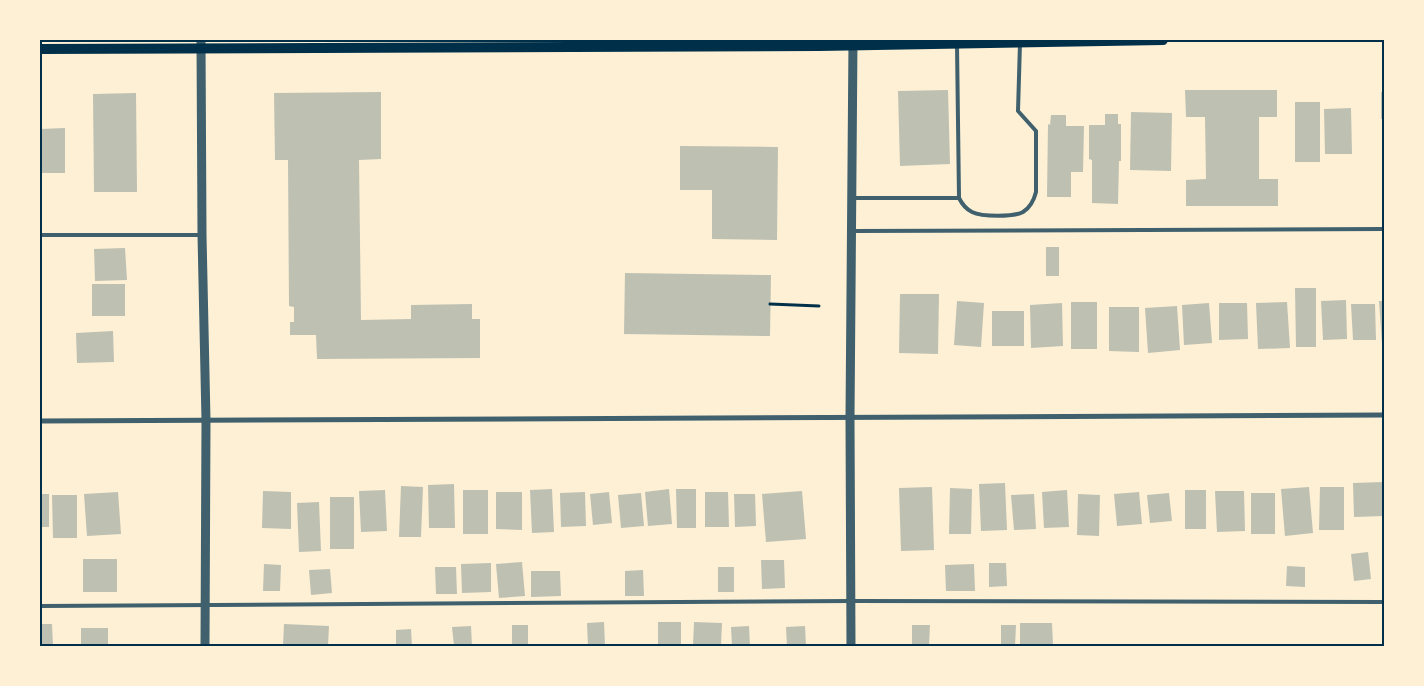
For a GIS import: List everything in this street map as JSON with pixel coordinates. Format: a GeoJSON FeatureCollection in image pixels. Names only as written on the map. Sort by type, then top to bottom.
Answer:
{"type":"FeatureCollection","features":[{"type":"Feature","properties":{"kind":"main road"},"geometry":{"type":"LineString","coordinates":[[40,49],[201,44],[957,44],[982,42],[1163,40]]}},
{"type":"Feature","properties":{"kind":"street"},"geometry":{"type":"LineString","coordinates":[[851,646],[850,418],[853,232],[853,43]]}},
{"type":"Feature","properties":{"kind":"street"},"geometry":{"type":"LineString","coordinates":[[201,44],[202,234],[206,420],[205,646]]}},
{"type":"Feature","properties":{"kind":"street"},"geometry":{"type":"LineString","coordinates":[[40,421],[1384,415]]}},
{"type":"Feature","properties":{"kind":"lane"},"geometry":{"type":"LineString","coordinates":[[957,44],[959,198],[964,206],[982,215],[1015,215],[1022,213],[1033,201],[1036,192],[1036,131],[1018,111],[1020,42]]}},
{"type":"Feature","properties":{"kind":"lane"},"geometry":{"type":"LineString","coordinates":[[853,198],[959,198]]}},
{"type":"Feature","properties":{"kind":"lane"},"geometry":{"type":"LineString","coordinates":[[853,232],[1384,229]]}},
{"type":"Feature","properties":{"kind":"lane"},"geometry":{"type":"LineString","coordinates":[[40,235],[202,234]]}},
{"type":"Feature","properties":{"kind":"lane"},"geometry":{"type":"LineString","coordinates":[[40,606],[851,601],[1384,602]]}},
{"type":"Feature","properties":{"kind":"path"},"geometry":{"type":"LineString","coordinates":[[770,304],[819,306]]}},
{"type":"Feature","properties":{"kind":"building"},"geometry":{"type":"Polygon","coordinates":[[[948,90],[950,164],[900,166],[898,91],[948,90]]]}},
{"type":"Feature","properties":{"kind":"building"},"geometry":{"type":"Polygon","coordinates":[[[1185,90],[1277,90],[1277,117],[1259,117],[1259,179],[1278,179],[1278,206],[1186,206],[1186,180],[1206,179],[1205,117],[1186,117],[1185,90]]]}},
{"type":"Feature","properties":{"kind":"building"},"geometry":{"type":"Polygon","coordinates":[[[381,92],[381,159],[359,160],[361,320],[411,319],[411,305],[472,304],[472,319],[480,319],[480,358],[317,359],[316,335],[290,335],[290,322],[294,322],[294,307],[289,306],[288,160],[275,160],[274,93],[381,92]]]}},
{"type":"Feature","properties":{"kind":"building"},"geometry":{"type":"Polygon","coordinates":[[[1381,92],[1384,92],[1384,119],[1381,119],[1381,92]]]}},
{"type":"Feature","properties":{"kind":"building"},"geometry":{"type":"Polygon","coordinates":[[[136,93],[137,192],[94,192],[93,94],[136,93]]]}},
{"type":"Feature","properties":{"kind":"building"},"geometry":{"type":"Polygon","coordinates":[[[1295,102],[1320,102],[1320,162],[1295,162],[1295,102]]]}},
{"type":"Feature","properties":{"kind":"building"},"geometry":{"type":"Polygon","coordinates":[[[1351,108],[1352,154],[1325,154],[1324,109],[1351,108]]]}},
{"type":"Feature","properties":{"kind":"building"},"geometry":{"type":"Polygon","coordinates":[[[1131,112],[1172,113],[1171,171],[1130,170],[1131,112]]]}},
{"type":"Feature","properties":{"kind":"building"},"geometry":{"type":"Polygon","coordinates":[[[1105,114],[1118,114],[1118,124],[1121,124],[1118,204],[1092,203],[1092,160],[1089,159],[1089,125],[1105,125],[1105,114]]]}},
{"type":"Feature","properties":{"kind":"building"},"geometry":{"type":"Polygon","coordinates":[[[1051,115],[1066,115],[1066,126],[1084,126],[1083,172],[1071,172],[1071,197],[1047,197],[1048,124],[1050,125],[1051,115]]]}},
{"type":"Feature","properties":{"kind":"building"},"geometry":{"type":"Polygon","coordinates":[[[65,128],[65,173],[40,173],[40,129],[65,128]]]}},
{"type":"Feature","properties":{"kind":"building"},"geometry":{"type":"Polygon","coordinates":[[[680,146],[778,147],[777,240],[712,239],[712,190],[680,190],[680,146]]]}},
{"type":"Feature","properties":{"kind":"building"},"geometry":{"type":"Polygon","coordinates":[[[1382,195],[1384,195],[1384,220],[1382,220],[1382,195]]]}},
{"type":"Feature","properties":{"kind":"building"},"geometry":{"type":"Polygon","coordinates":[[[1046,247],[1059,247],[1059,276],[1046,276],[1046,247]]]}},
{"type":"Feature","properties":{"kind":"building"},"geometry":{"type":"Polygon","coordinates":[[[125,248],[127,280],[95,281],[94,249],[125,248]]]}},
{"type":"Feature","properties":{"kind":"building"},"geometry":{"type":"Polygon","coordinates":[[[625,273],[771,275],[770,336],[624,334],[625,273]]]}},
{"type":"Feature","properties":{"kind":"building"},"geometry":{"type":"Polygon","coordinates":[[[92,284],[125,284],[125,316],[92,316],[92,284]]]}},
{"type":"Feature","properties":{"kind":"building"},"geometry":{"type":"Polygon","coordinates":[[[1295,288],[1316,288],[1316,347],[1296,347],[1295,288]]]}},
{"type":"Feature","properties":{"kind":"building"},"geometry":{"type":"Polygon","coordinates":[[[900,294],[939,294],[938,354],[899,353],[900,294]]]}},
{"type":"Feature","properties":{"kind":"building"},"geometry":{"type":"Polygon","coordinates":[[[1346,300],[1347,339],[1323,340],[1321,301],[1346,300]]]}},
{"type":"Feature","properties":{"kind":"building"},"geometry":{"type":"Polygon","coordinates":[[[957,301],[984,303],[981,347],[954,345],[957,301]]]}},
{"type":"Feature","properties":{"kind":"building"},"geometry":{"type":"Polygon","coordinates":[[[1379,301],[1384,301],[1384,344],[1382,344],[1379,301]]]}},
{"type":"Feature","properties":{"kind":"building"},"geometry":{"type":"Polygon","coordinates":[[[1071,302],[1097,302],[1097,349],[1071,349],[1071,302]]]}},
{"type":"Feature","properties":{"kind":"building"},"geometry":{"type":"Polygon","coordinates":[[[1287,302],[1290,348],[1258,349],[1256,303],[1287,302]]]}},
{"type":"Feature","properties":{"kind":"building"},"geometry":{"type":"Polygon","coordinates":[[[1062,303],[1063,346],[1031,348],[1030,305],[1062,303]]]}},
{"type":"Feature","properties":{"kind":"building"},"geometry":{"type":"Polygon","coordinates":[[[1209,303],[1212,343],[1184,345],[1182,305],[1209,303]]]}},
{"type":"Feature","properties":{"kind":"building"},"geometry":{"type":"Polygon","coordinates":[[[1219,303],[1247,303],[1248,339],[1219,340],[1219,303]]]}},
{"type":"Feature","properties":{"kind":"building"},"geometry":{"type":"Polygon","coordinates":[[[1351,304],[1375,304],[1376,340],[1353,340],[1351,304]]]}},
{"type":"Feature","properties":{"kind":"building"},"geometry":{"type":"Polygon","coordinates":[[[1177,306],[1180,350],[1148,353],[1145,308],[1177,306]]]}},
{"type":"Feature","properties":{"kind":"building"},"geometry":{"type":"Polygon","coordinates":[[[1109,307],[1139,307],[1139,352],[1109,351],[1109,307]]]}},
{"type":"Feature","properties":{"kind":"building"},"geometry":{"type":"Polygon","coordinates":[[[992,311],[1024,311],[1024,346],[992,346],[992,311]]]}},
{"type":"Feature","properties":{"kind":"building"},"geometry":{"type":"Polygon","coordinates":[[[113,331],[114,362],[77,363],[76,333],[113,331]]]}},
{"type":"Feature","properties":{"kind":"building"},"geometry":{"type":"Polygon","coordinates":[[[1384,482],[1384,516],[1354,517],[1353,483],[1384,482]]]}},
{"type":"Feature","properties":{"kind":"building"},"geometry":{"type":"Polygon","coordinates":[[[1005,483],[1007,530],[981,531],[979,484],[1005,483]]]}},
{"type":"Feature","properties":{"kind":"building"},"geometry":{"type":"Polygon","coordinates":[[[454,484],[455,528],[429,528],[428,485],[454,484]]]}},
{"type":"Feature","properties":{"kind":"building"},"geometry":{"type":"Polygon","coordinates":[[[401,486],[423,487],[421,537],[399,537],[401,486]]]}},
{"type":"Feature","properties":{"kind":"building"},"geometry":{"type":"Polygon","coordinates":[[[932,487],[934,550],[901,551],[899,488],[932,487]]]}},
{"type":"Feature","properties":{"kind":"building"},"geometry":{"type":"Polygon","coordinates":[[[1309,487],[1313,533],[1285,536],[1281,489],[1309,487]]]}},
{"type":"Feature","properties":{"kind":"building"},"geometry":{"type":"Polygon","coordinates":[[[1320,487],[1344,487],[1344,530],[1319,530],[1320,487]]]}},
{"type":"Feature","properties":{"kind":"building"},"geometry":{"type":"Polygon","coordinates":[[[950,488],[972,489],[971,534],[949,534],[950,488]]]}},
{"type":"Feature","properties":{"kind":"building"},"geometry":{"type":"Polygon","coordinates":[[[552,489],[554,532],[532,533],[530,490],[552,489]]]}},
{"type":"Feature","properties":{"kind":"building"},"geometry":{"type":"Polygon","coordinates":[[[669,489],[672,524],[648,526],[645,492],[669,489]]]}},
{"type":"Feature","properties":{"kind":"building"},"geometry":{"type":"Polygon","coordinates":[[[676,489],[696,489],[696,528],[677,528],[676,489]]]}},
{"type":"Feature","properties":{"kind":"building"},"geometry":{"type":"Polygon","coordinates":[[[385,490],[387,531],[361,532],[359,491],[385,490]]]}},
{"type":"Feature","properties":{"kind":"building"},"geometry":{"type":"Polygon","coordinates":[[[463,490],[488,490],[488,534],[463,534],[463,490]]]}},
{"type":"Feature","properties":{"kind":"building"},"geometry":{"type":"Polygon","coordinates":[[[1067,490],[1069,527],[1044,528],[1042,492],[1067,490]]]}},
{"type":"Feature","properties":{"kind":"building"},"geometry":{"type":"Polygon","coordinates":[[[1185,490],[1206,490],[1206,529],[1185,529],[1185,490]]]}},
{"type":"Feature","properties":{"kind":"building"},"geometry":{"type":"Polygon","coordinates":[[[263,491],[291,492],[291,529],[262,528],[263,491]]]}},
{"type":"Feature","properties":{"kind":"building"},"geometry":{"type":"Polygon","coordinates":[[[802,491],[806,539],[766,542],[762,494],[802,491]]]}},
{"type":"Feature","properties":{"kind":"building"},"geometry":{"type":"Polygon","coordinates":[[[1215,491],[1244,491],[1245,531],[1217,532],[1215,491]]]}},
{"type":"Feature","properties":{"kind":"building"},"geometry":{"type":"Polygon","coordinates":[[[118,492],[121,534],[87,536],[84,494],[118,492]]]}},
{"type":"Feature","properties":{"kind":"building"},"geometry":{"type":"Polygon","coordinates":[[[496,492],[522,492],[522,530],[496,529],[496,492]]]}},
{"type":"Feature","properties":{"kind":"building"},"geometry":{"type":"Polygon","coordinates":[[[585,492],[586,526],[561,527],[560,493],[585,492]]]}},
{"type":"Feature","properties":{"kind":"building"},"geometry":{"type":"Polygon","coordinates":[[[609,492],[612,523],[593,525],[590,494],[609,492]]]}},
{"type":"Feature","properties":{"kind":"building"},"geometry":{"type":"Polygon","coordinates":[[[705,492],[728,492],[729,527],[705,527],[705,492]]]}},
{"type":"Feature","properties":{"kind":"building"},"geometry":{"type":"Polygon","coordinates":[[[1139,492],[1142,524],[1117,526],[1114,494],[1139,492]]]}},
{"type":"Feature","properties":{"kind":"building"},"geometry":{"type":"Polygon","coordinates":[[[641,493],[644,526],[621,528],[618,495],[641,493]]]}},
{"type":"Feature","properties":{"kind":"building"},"geometry":{"type":"Polygon","coordinates":[[[1169,493],[1172,521],[1150,523],[1147,495],[1169,493]]]}},
{"type":"Feature","properties":{"kind":"building"},"geometry":{"type":"Polygon","coordinates":[[[1251,493],[1275,493],[1275,534],[1251,534],[1251,493]]]}},
{"type":"Feature","properties":{"kind":"building"},"geometry":{"type":"Polygon","coordinates":[[[40,494],[49,494],[49,527],[40,527],[40,494]]]}},
{"type":"Feature","properties":{"kind":"building"},"geometry":{"type":"Polygon","coordinates":[[[734,494],[755,494],[756,526],[735,527],[734,494]]]}},
{"type":"Feature","properties":{"kind":"building"},"geometry":{"type":"Polygon","coordinates":[[[1034,494],[1036,529],[1014,530],[1011,495],[1034,494]]]}},
{"type":"Feature","properties":{"kind":"building"},"geometry":{"type":"Polygon","coordinates":[[[1078,494],[1100,495],[1099,536],[1077,535],[1078,494]]]}},
{"type":"Feature","properties":{"kind":"building"},"geometry":{"type":"Polygon","coordinates":[[[52,495],[77,495],[77,538],[53,538],[52,495]]]}},
{"type":"Feature","properties":{"kind":"building"},"geometry":{"type":"Polygon","coordinates":[[[330,497],[354,497],[354,549],[330,549],[330,497]]]}},
{"type":"Feature","properties":{"kind":"building"},"geometry":{"type":"Polygon","coordinates":[[[319,502],[321,551],[299,552],[297,503],[319,502]]]}},
{"type":"Feature","properties":{"kind":"building"},"geometry":{"type":"Polygon","coordinates":[[[1368,552],[1371,579],[1354,581],[1351,554],[1368,552]]]}},
{"type":"Feature","properties":{"kind":"building"},"geometry":{"type":"Polygon","coordinates":[[[83,559],[117,559],[117,592],[83,592],[83,559]]]}},
{"type":"Feature","properties":{"kind":"building"},"geometry":{"type":"Polygon","coordinates":[[[761,560],[784,560],[785,588],[762,589],[761,560]]]}},
{"type":"Feature","properties":{"kind":"building"},"geometry":{"type":"Polygon","coordinates":[[[522,562],[525,596],[499,598],[496,564],[522,562]]]}},
{"type":"Feature","properties":{"kind":"building"},"geometry":{"type":"Polygon","coordinates":[[[491,563],[491,592],[462,593],[461,564],[491,563]]]}},
{"type":"Feature","properties":{"kind":"building"},"geometry":{"type":"Polygon","coordinates":[[[989,563],[1006,563],[1007,586],[989,587],[989,563]]]}},
{"type":"Feature","properties":{"kind":"building"},"geometry":{"type":"Polygon","coordinates":[[[264,564],[281,565],[280,591],[263,591],[264,564]]]}},
{"type":"Feature","properties":{"kind":"building"},"geometry":{"type":"Polygon","coordinates":[[[974,564],[975,591],[946,591],[945,565],[974,564]]]}},
{"type":"Feature","properties":{"kind":"building"},"geometry":{"type":"Polygon","coordinates":[[[1287,566],[1305,567],[1305,587],[1286,586],[1287,566]]]}},
{"type":"Feature","properties":{"kind":"building"},"geometry":{"type":"Polygon","coordinates":[[[435,567],[456,567],[457,594],[436,594],[435,567]]]}},
{"type":"Feature","properties":{"kind":"building"},"geometry":{"type":"Polygon","coordinates":[[[718,567],[734,567],[734,592],[718,592],[718,567]]]}},
{"type":"Feature","properties":{"kind":"building"},"geometry":{"type":"Polygon","coordinates":[[[330,569],[332,593],[311,595],[309,570],[330,569]]]}},
{"type":"Feature","properties":{"kind":"building"},"geometry":{"type":"Polygon","coordinates":[[[643,570],[644,596],[625,596],[625,571],[643,570]]]}},
{"type":"Feature","properties":{"kind":"building"},"geometry":{"type":"Polygon","coordinates":[[[531,571],[560,571],[561,596],[531,597],[531,571]]]}},
{"type":"Feature","properties":{"kind":"building"},"geometry":{"type":"Polygon","coordinates":[[[604,622],[605,646],[588,646],[587,623],[604,622]]]}},
{"type":"Feature","properties":{"kind":"building"},"geometry":{"type":"Polygon","coordinates":[[[658,622],[681,622],[681,646],[658,646],[658,622]]]}},
{"type":"Feature","properties":{"kind":"building"},"geometry":{"type":"Polygon","coordinates":[[[694,622],[722,623],[721,646],[693,646],[694,622]]]}},
{"type":"Feature","properties":{"kind":"building"},"geometry":{"type":"Polygon","coordinates":[[[1020,623],[1052,623],[1053,646],[1020,646],[1020,623]]]}},
{"type":"Feature","properties":{"kind":"building"},"geometry":{"type":"Polygon","coordinates":[[[40,624],[52,624],[53,646],[40,646],[40,624]]]}},
{"type":"Feature","properties":{"kind":"building"},"geometry":{"type":"Polygon","coordinates":[[[284,624],[329,626],[328,646],[283,646],[284,624]]]}},
{"type":"Feature","properties":{"kind":"building"},"geometry":{"type":"Polygon","coordinates":[[[512,625],[528,625],[528,646],[512,646],[512,625]]]}},
{"type":"Feature","properties":{"kind":"building"},"geometry":{"type":"Polygon","coordinates":[[[912,625],[930,625],[929,646],[912,646],[912,625]]]}},
{"type":"Feature","properties":{"kind":"building"},"geometry":{"type":"Polygon","coordinates":[[[1001,625],[1016,625],[1015,646],[1001,646],[1001,625]]]}},
{"type":"Feature","properties":{"kind":"building"},"geometry":{"type":"Polygon","coordinates":[[[471,626],[472,646],[454,646],[452,627],[471,626]]]}},
{"type":"Feature","properties":{"kind":"building"},"geometry":{"type":"Polygon","coordinates":[[[749,626],[750,646],[732,646],[731,627],[749,626]]]}},
{"type":"Feature","properties":{"kind":"building"},"geometry":{"type":"Polygon","coordinates":[[[805,626],[806,646],[787,646],[786,627],[805,626]]]}},
{"type":"Feature","properties":{"kind":"building"},"geometry":{"type":"Polygon","coordinates":[[[81,628],[108,628],[108,646],[81,646],[81,628]]]}},
{"type":"Feature","properties":{"kind":"building"},"geometry":{"type":"Polygon","coordinates":[[[411,629],[412,646],[396,646],[396,630],[411,629]]]}}]}
